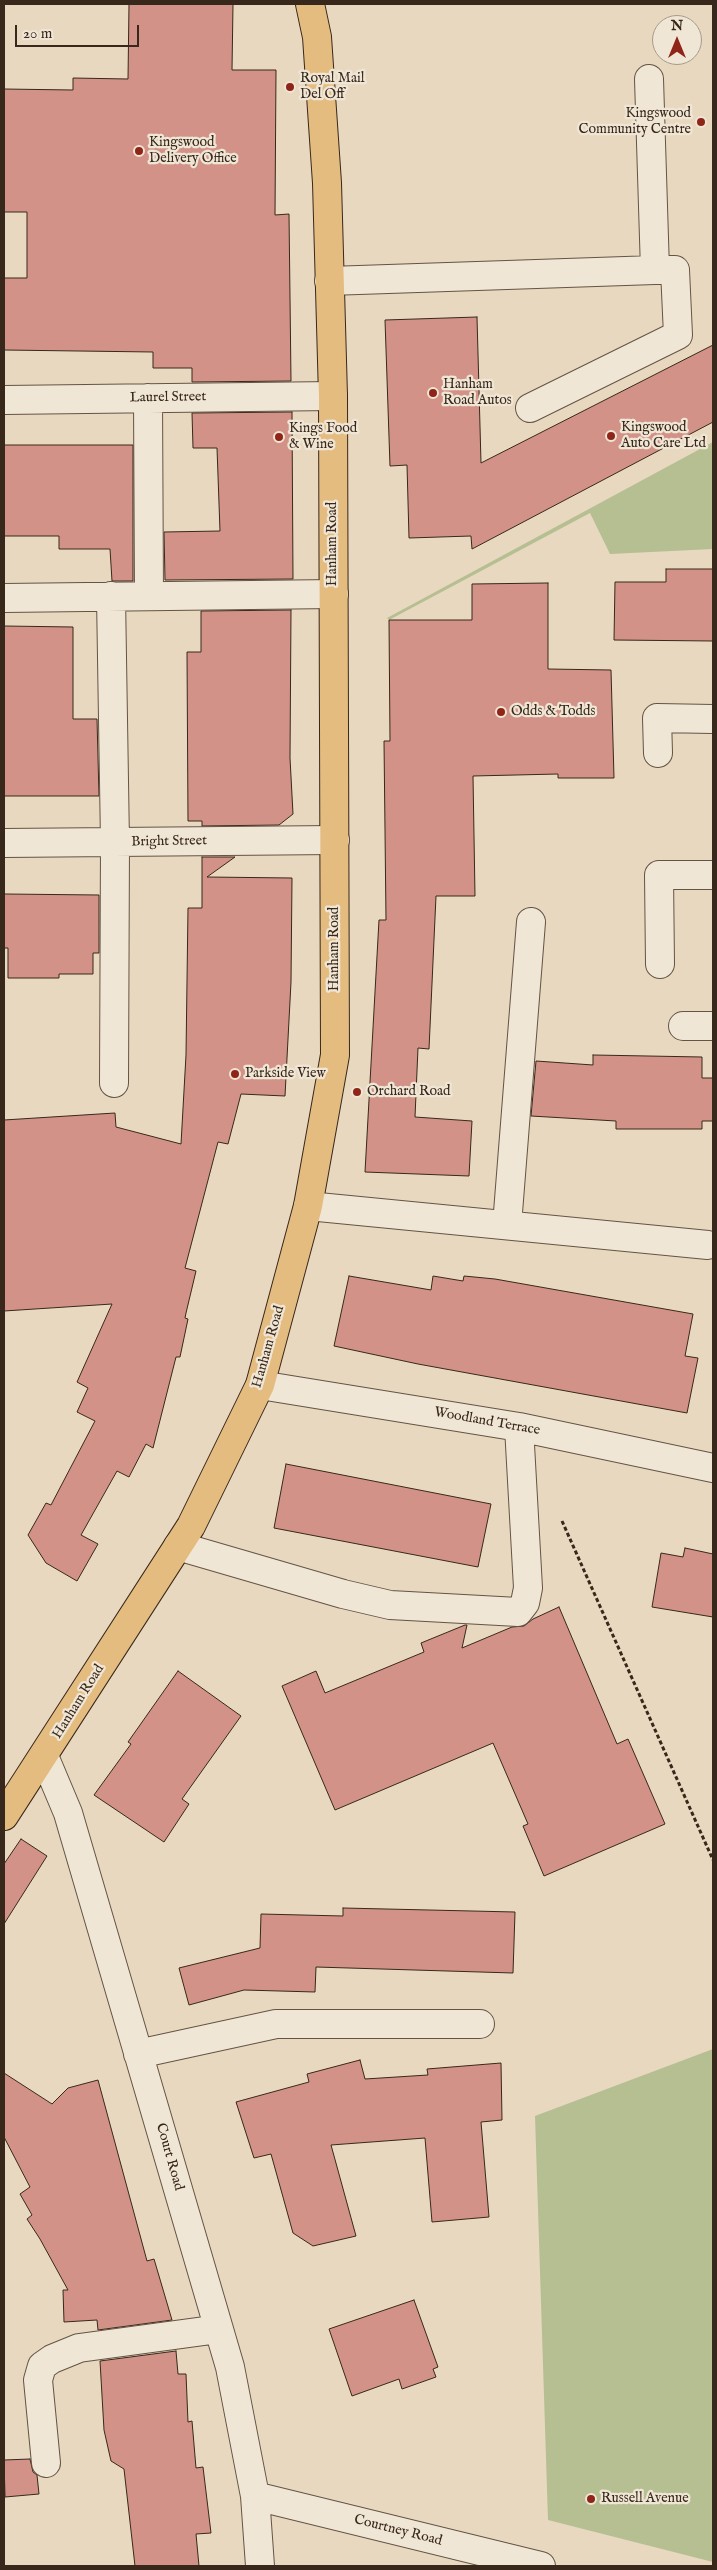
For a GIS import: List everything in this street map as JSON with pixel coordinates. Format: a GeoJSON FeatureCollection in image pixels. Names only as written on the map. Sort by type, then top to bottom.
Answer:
{"type":"FeatureCollection","features":[{"type":"Feature","properties":{"kind":"main road","name":"Hanham Road"},"geometry":{"type":"LineString","coordinates":[[4,1816],[191,1526],[260,1385],[308,1206],[334,1055],[333,396],[327,184],[317,38],[310,4]]}},
{"type":"Feature","properties":{"kind":"street"},"geometry":{"type":"LineString","coordinates":[[649,80],[655,270]]}},
{"type":"Feature","properties":{"kind":"street"},"geometry":{"type":"LineString","coordinates":[[329,280],[675,270],[678,335],[530,408]]}},
{"type":"Feature","properties":{"kind":"street","name":"Laurel Street"},"geometry":{"type":"LineString","coordinates":[[4,400],[333,396]]}},
{"type":"Feature","properties":{"kind":"street"},"geometry":{"type":"LineString","coordinates":[[148,398],[149,596]]}},
{"type":"Feature","properties":{"kind":"street"},"geometry":{"type":"LineString","coordinates":[[4,598],[334,594]]}},
{"type":"Feature","properties":{"kind":"street"},"geometry":{"type":"LineString","coordinates":[[111,596],[115,843],[114,1083]]}},
{"type":"Feature","properties":{"kind":"street"},"geometry":{"type":"LineString","coordinates":[[658,753],[657,718],[713,719]]}},
{"type":"Feature","properties":{"kind":"street","name":"Bright Street"},"geometry":{"type":"LineString","coordinates":[[4,843],[335,840]]}},
{"type":"Feature","properties":{"kind":"street"},"geometry":{"type":"LineString","coordinates":[[660,964],[659,875],[713,875]]}},
{"type":"Feature","properties":{"kind":"street"},"geometry":{"type":"LineString","coordinates":[[507,1225],[531,922]]}},
{"type":"Feature","properties":{"kind":"street"},"geometry":{"type":"LineString","coordinates":[[683,1026],[713,1026]]}},
{"type":"Feature","properties":{"kind":"street"},"geometry":{"type":"LineString","coordinates":[[308,1206],[708,1244]]}},
{"type":"Feature","properties":{"kind":"street","name":"Woodland Terrace"},"geometry":{"type":"LineString","coordinates":[[260,1385],[520,1427],[713,1468]]}},
{"type":"Feature","properties":{"kind":"street"},"geometry":{"type":"LineString","coordinates":[[178,1546],[343,1594],[390,1605],[518,1612],[526,1603],[528,1588],[520,1427]]}},
{"type":"Feature","properties":{"kind":"street","name":"Court Road"},"geometry":{"type":"LineString","coordinates":[[44,1756],[68,1813],[230,2367],[255,2496],[260,2566]]}},
{"type":"Feature","properties":{"kind":"street"},"geometry":{"type":"LineString","coordinates":[[138,2054],[276,2024],[480,2024]]}},
{"type":"Feature","properties":{"kind":"street"},"geometry":{"type":"LineString","coordinates":[[46,2463],[38,2380],[42,2366],[52,2359],[80,2348],[219,2329]]}},
{"type":"Feature","properties":{"kind":"street","name":"Courtney Road"},"geometry":{"type":"LineString","coordinates":[[255,2496],[541,2566]]}},
{"type":"Feature","properties":{"kind":"path"},"geometry":{"type":"LineString","coordinates":[[560,1517],[713,1860]]}},
{"type":"Feature","properties":{"kind":"green space"},"geometry":{"type":"Polygon","coordinates":[[[713,442],[713,549],[610,554],[590,513],[389,620],[387,618],[713,442]]]}},
{"type":"Feature","properties":{"kind":"green space"},"geometry":{"type":"Polygon","coordinates":[[[713,2049],[713,2562],[548,2520],[535,2116],[713,2049]]]}},
{"type":"Feature","properties":{"kind":"building"},"geometry":{"type":"Polygon","coordinates":[[[129,4],[233,4],[232,70],[276,70],[275,215],[289,214],[291,381],[192,382],[192,368],[153,368],[153,352],[4,350],[4,278],[27,278],[27,212],[4,212],[4,89],[73,90],[73,78],[128,79],[129,4]]]}},
{"type":"Feature","properties":{"kind":"building"},"geometry":{"type":"Polygon","coordinates":[[[477,317],[481,463],[713,345],[713,422],[472,549],[471,536],[409,538],[407,465],[390,466],[385,320],[477,317]]]}},
{"type":"Feature","properties":{"kind":"building"},"geometry":{"type":"Polygon","coordinates":[[[292,412],[293,579],[165,580],[164,532],[220,531],[217,448],[193,448],[192,413],[292,412]]]}},
{"type":"Feature","properties":{"kind":"building"},"geometry":{"type":"Polygon","coordinates":[[[4,445],[133,445],[133,581],[112,581],[110,549],[59,549],[59,536],[4,536],[4,445]]]}},
{"type":"Feature","properties":{"kind":"building"},"geometry":{"type":"Polygon","coordinates":[[[666,569],[713,569],[713,641],[614,640],[615,582],[666,582],[666,569]]]}},
{"type":"Feature","properties":{"kind":"building"},"geometry":{"type":"Polygon","coordinates":[[[548,583],[548,669],[611,670],[614,778],[558,778],[558,774],[473,776],[475,896],[436,896],[429,1049],[418,1048],[415,1117],[472,1121],[469,1176],[365,1172],[379,920],[386,920],[384,741],[390,741],[389,620],[472,620],[472,584],[548,583]]]}},
{"type":"Feature","properties":{"kind":"building"},"geometry":{"type":"Polygon","coordinates":[[[291,610],[290,758],[293,814],[279,825],[202,826],[202,821],[188,821],[187,652],[201,652],[201,611],[291,610]]]}},
{"type":"Feature","properties":{"kind":"building"},"geometry":{"type":"Polygon","coordinates":[[[4,626],[73,627],[73,719],[97,719],[99,796],[4,796],[4,626]]]}},
{"type":"Feature","properties":{"kind":"building"},"geometry":{"type":"Polygon","coordinates":[[[202,857],[235,857],[207,877],[292,878],[291,982],[285,1096],[241,1094],[228,1144],[218,1142],[185,1268],[196,1271],[185,1318],[188,1319],[180,1357],[176,1357],[153,1448],[146,1444],[129,1477],[117,1471],[81,1535],[98,1544],[77,1581],[46,1563],[28,1535],[46,1503],[51,1505],[95,1421],[77,1412],[88,1388],[77,1382],[112,1304],[4,1311],[4,1120],[115,1113],[116,1127],[181,1144],[186,1055],[188,908],[202,908],[202,857]]]}},
{"type":"Feature","properties":{"kind":"building"},"geometry":{"type":"Polygon","coordinates":[[[4,894],[99,895],[99,953],[93,953],[93,974],[59,974],[59,978],[8,978],[8,948],[4,948],[4,894]]]}},
{"type":"Feature","properties":{"kind":"building"},"geometry":{"type":"Polygon","coordinates":[[[593,1055],[702,1057],[702,1078],[713,1078],[713,1121],[702,1121],[702,1129],[616,1129],[616,1121],[531,1116],[536,1061],[593,1065],[593,1055]]]}},
{"type":"Feature","properties":{"kind":"building"},"geometry":{"type":"Polygon","coordinates":[[[349,1276],[431,1290],[433,1276],[463,1281],[464,1276],[495,1279],[693,1314],[685,1356],[698,1358],[687,1413],[418,1364],[334,1346],[349,1276]]]}},
{"type":"Feature","properties":{"kind":"building"},"geometry":{"type":"Polygon","coordinates":[[[286,1464],[491,1504],[478,1567],[274,1528],[286,1464]]]}},
{"type":"Feature","properties":{"kind":"building"},"geometry":{"type":"Polygon","coordinates":[[[685,1548],[713,1554],[713,1617],[652,1607],[661,1553],[683,1557],[685,1548]]]}},
{"type":"Feature","properties":{"kind":"building"},"geometry":{"type":"Polygon","coordinates":[[[559,1607],[617,1744],[628,1739],[665,1824],[544,1876],[523,1826],[528,1824],[493,1743],[335,1810],[282,1686],[316,1671],[325,1693],[424,1652],[421,1643],[465,1625],[467,1625],[462,1648],[512,1627],[524,1626],[533,1619],[559,1607]]]}},
{"type":"Feature","properties":{"kind":"building"},"geometry":{"type":"Polygon","coordinates":[[[178,1671],[241,1716],[182,1799],[189,1804],[164,1842],[94,1795],[131,1744],[128,1742],[178,1671]]]}},
{"type":"Feature","properties":{"kind":"building"},"geometry":{"type":"Polygon","coordinates":[[[21,1839],[47,1856],[4,1924],[4,1864],[21,1839]]]}},
{"type":"Feature","properties":{"kind":"building"},"geometry":{"type":"Polygon","coordinates":[[[343,1908],[515,1912],[513,1973],[316,1967],[315,1992],[244,1990],[189,2005],[179,1968],[260,1948],[261,1914],[343,1916],[343,1908]]]}},
{"type":"Feature","properties":{"kind":"building"},"geometry":{"type":"Polygon","coordinates":[[[360,2060],[365,2079],[428,2075],[427,2069],[501,2063],[502,2120],[481,2122],[489,2217],[432,2222],[425,2138],[331,2145],[356,2236],[313,2246],[293,2233],[271,2154],[254,2158],[236,2102],[309,2082],[307,2074],[360,2060]]]}},
{"type":"Feature","properties":{"kind":"building"},"geometry":{"type":"Polygon","coordinates":[[[4,2073],[52,2104],[68,2088],[98,2080],[147,2261],[154,2259],[172,2320],[98,2330],[97,2320],[64,2322],[63,2290],[68,2290],[27,2219],[32,2215],[20,2194],[30,2187],[4,2137],[4,2073]]]}},
{"type":"Feature","properties":{"kind":"building"},"geometry":{"type":"Polygon","coordinates":[[[414,2300],[438,2367],[433,2369],[436,2377],[402,2389],[399,2379],[352,2396],[329,2329],[414,2300]]]}},
{"type":"Feature","properties":{"kind":"building"},"geometry":{"type":"Polygon","coordinates":[[[176,2351],[178,2374],[186,2374],[188,2422],[192,2421],[196,2468],[203,2467],[211,2533],[196,2534],[199,2566],[135,2566],[124,2469],[111,2461],[104,2430],[100,2361],[176,2351]]]}},
{"type":"Feature","properties":{"kind":"building"},"geometry":{"type":"Polygon","coordinates":[[[30,2459],[33,2472],[37,2475],[39,2494],[5,2497],[4,2460],[30,2459]]]}},
{"type":"Feature","properties":{"kind":"place","name":"Royal Mail Del Off"},"geometry":{"type":"Point","coordinates":[290,87]}},
{"type":"Feature","properties":{"kind":"place","name":"Kingswood Community Centre"},"geometry":{"type":"Point","coordinates":[701,122]}},
{"type":"Feature","properties":{"kind":"place","name":"Kingswood Delivery Office"},"geometry":{"type":"Point","coordinates":[139,151]}},
{"type":"Feature","properties":{"kind":"place","name":"Hanham Road Autos"},"geometry":{"type":"Point","coordinates":[433,393]}},
{"type":"Feature","properties":{"kind":"place","name":"Kingswood Auto Care Ltd"},"geometry":{"type":"Point","coordinates":[611,436]}},
{"type":"Feature","properties":{"kind":"place","name":"Kings Food & Wine"},"geometry":{"type":"Point","coordinates":[279,437]}},
{"type":"Feature","properties":{"kind":"place","name":"Odds & Todds"},"geometry":{"type":"Point","coordinates":[501,712]}},
{"type":"Feature","properties":{"kind":"place","name":"Parkside View"},"geometry":{"type":"Point","coordinates":[235,1074]}},
{"type":"Feature","properties":{"kind":"place","name":"Orchard Road"},"geometry":{"type":"Point","coordinates":[357,1092]}},
{"type":"Feature","properties":{"kind":"place","name":"Russell Avenue"},"geometry":{"type":"Point","coordinates":[591,2499]}}]}
